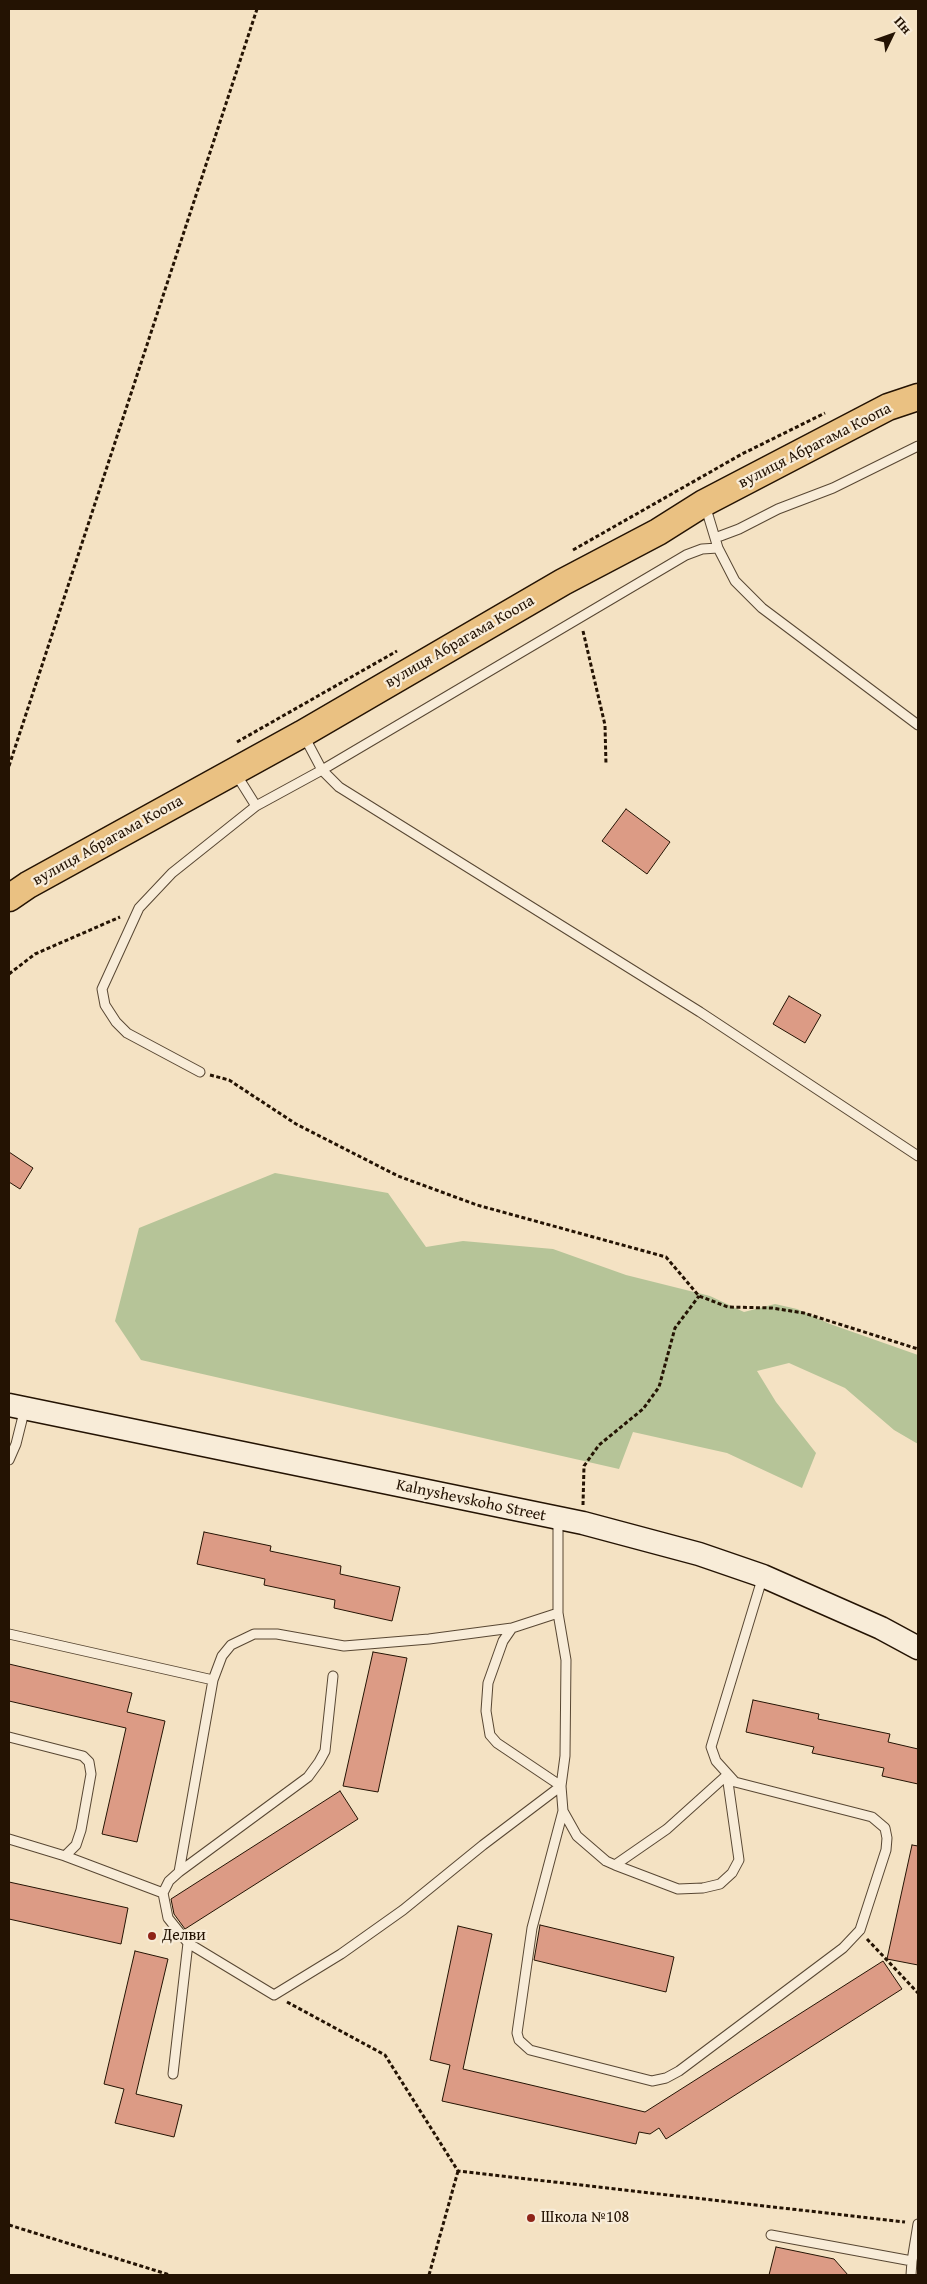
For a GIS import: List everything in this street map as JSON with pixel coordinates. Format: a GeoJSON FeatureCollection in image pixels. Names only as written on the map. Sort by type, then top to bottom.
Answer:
{"type":"FeatureCollection","features":[{"type":"Feature","properties":{"kind":"main road","name":"вулиця Абрагама Коопа"},"geometry":{"type":"LineString","coordinates":[[9,898],[28,885],[302,734],[563,582],[658,532],[704,503],[888,407],[918,397]]}},
{"type":"Feature","properties":{"kind":"street","name":"Kalnyshevskoho Street"},"geometry":{"type":"LineString","coordinates":[[17,1406],[583,1523],[698,1554],[763,1576],[880,1628],[918,1648]]}},
{"type":"Feature","properties":{"kind":"lane"},"geometry":{"type":"LineString","coordinates":[[715,538],[739,529],[778,509],[833,488],[918,446]]}},
{"type":"Feature","properties":{"kind":"lane"},"geometry":{"type":"LineString","coordinates":[[704,503],[718,548],[734,581],[762,608],[918,725]]}},
{"type":"Feature","properties":{"kind":"lane"},"geometry":{"type":"LineString","coordinates":[[200,1072],[127,1033],[116,1022],[105,1005],[102,989],[139,908],[172,873],[256,806],[322,770],[579,616],[686,555],[702,549],[718,548]]}},
{"type":"Feature","properties":{"kind":"lane"},"geometry":{"type":"LineString","coordinates":[[302,734],[322,770],[339,787],[700,1012],[918,1156]]}},
{"type":"Feature","properties":{"kind":"lane"},"geometry":{"type":"LineString","coordinates":[[234,770],[244,790],[256,806]]}},
{"type":"Feature","properties":{"kind":"lane"},"geometry":{"type":"LineString","coordinates":[[9,1460],[16,1444],[17,1406]]}},
{"type":"Feature","properties":{"kind":"lane"},"geometry":{"type":"LineString","coordinates":[[558,1519],[558,1612],[566,1660],[565,1756],[561,1786],[563,1811],[532,1928],[517,2033],[519,2040],[530,2050],[652,2081],[666,2078],[679,2071],[843,1948],[860,1930],[886,1850],[887,1838],[885,1828],[872,1817],[744,1786],[735,1782],[716,1761],[711,1747],[763,1576]]}},
{"type":"Feature","properties":{"kind":"lane"},"geometry":{"type":"LineString","coordinates":[[179,1872],[213,1680],[222,1656],[231,1645],[254,1634],[277,1634],[344,1646],[429,1639],[512,1628],[558,1612]]}},
{"type":"Feature","properties":{"kind":"lane"},"geometry":{"type":"LineString","coordinates":[[512,1628],[503,1641],[488,1683],[486,1711],[490,1735],[505,1750],[561,1786]]}},
{"type":"Feature","properties":{"kind":"lane"},"geometry":{"type":"LineString","coordinates":[[9,1634],[213,1680]]}},
{"type":"Feature","properties":{"kind":"lane"},"geometry":{"type":"LineString","coordinates":[[333,1676],[325,1751],[320,1762],[308,1777],[179,1872],[170,1880],[163,1893],[168,1918],[188,1943],[274,1995],[341,1954],[403,1910],[483,1845],[561,1786]]}},
{"type":"Feature","properties":{"kind":"lane"},"geometry":{"type":"LineString","coordinates":[[10,1740],[83,1756],[89,1762],[91,1774],[81,1830],[76,1845],[66,1856]]}},
{"type":"Feature","properties":{"kind":"lane"},"geometry":{"type":"LineString","coordinates":[[563,1811],[577,1836],[606,1861],[678,1888],[702,1888],[720,1884],[732,1873],[739,1860],[727,1775]]}},
{"type":"Feature","properties":{"kind":"lane"},"geometry":{"type":"LineString","coordinates":[[615,1865],[667,1829],[727,1775]]}},
{"type":"Feature","properties":{"kind":"lane"},"geometry":{"type":"LineString","coordinates":[[9,1839],[66,1856],[163,1893]]}},
{"type":"Feature","properties":{"kind":"lane"},"geometry":{"type":"LineString","coordinates":[[172,2074],[188,1943]]}},
{"type":"Feature","properties":{"kind":"lane"},"geometry":{"type":"LineString","coordinates":[[911,2275],[918,2224]]}},
{"type":"Feature","properties":{"kind":"lane"},"geometry":{"type":"LineString","coordinates":[[771,2235],[912,2261]]}},
{"type":"Feature","properties":{"kind":"path"},"geometry":{"type":"LineString","coordinates":[[9,766],[257,9]]}},
{"type":"Feature","properties":{"kind":"path"},"geometry":{"type":"LineString","coordinates":[[579,616],[606,725],[606,765]]}},
{"type":"Feature","properties":{"kind":"path"},"geometry":{"type":"LineString","coordinates":[[9,974],[35,954],[139,908]]}},
{"type":"Feature","properties":{"kind":"path"},"geometry":{"type":"LineString","coordinates":[[200,1072],[229,1080],[296,1124],[398,1176],[477,1205],[666,1257],[699,1296],[728,1307],[772,1308],[804,1313],[918,1349]]}},
{"type":"Feature","properties":{"kind":"path"},"geometry":{"type":"LineString","coordinates":[[583,1523],[584,1466],[599,1445],[643,1409],[660,1387],[675,1328],[699,1296]]}},
{"type":"Feature","properties":{"kind":"path"},"geometry":{"type":"LineString","coordinates":[[860,1930],[918,1993]]}},
{"type":"Feature","properties":{"kind":"path"},"geometry":{"type":"LineString","coordinates":[[274,1995],[385,2054],[458,2171],[429,2275]]}},
{"type":"Feature","properties":{"kind":"path"},"geometry":{"type":"LineString","coordinates":[[458,2171],[908,2222]]}},
{"type":"Feature","properties":{"kind":"path"},"geometry":{"type":"LineString","coordinates":[[9,2224],[170,2275]]}},
{"type":"Feature","properties":{"kind":"green space"},"geometry":{"type":"Polygon","coordinates":[[[275,1173],[388,1193],[426,1247],[463,1241],[553,1249],[626,1275],[710,1296],[744,1312],[775,1304],[797,1309],[830,1324],[918,1355],[918,1444],[894,1430],[845,1388],[789,1363],[757,1371],[776,1402],[816,1453],[802,1488],[727,1453],[633,1432],[619,1469],[141,1360],[115,1321],[139,1228],[275,1173]]]}},
{"type":"Feature","properties":{"kind":"building"},"geometry":{"type":"Polygon","coordinates":[[[626,809],[670,842],[647,874],[602,841],[626,809]]]}},
{"type":"Feature","properties":{"kind":"building"},"geometry":{"type":"Polygon","coordinates":[[[789,996],[821,1015],[805,1043],[773,1024],[789,996]]]}},
{"type":"Feature","properties":{"kind":"building"},"geometry":{"type":"Polygon","coordinates":[[[9,1152],[33,1168],[20,1189],[9,1182],[9,1152]]]}},
{"type":"Feature","properties":{"kind":"building"},"geometry":{"type":"Polygon","coordinates":[[[204,1532],[271,1546],[270,1551],[341,1566],[340,1574],[400,1587],[392,1621],[334,1608],[335,1600],[264,1585],[265,1579],[197,1564],[204,1532]]]}},
{"type":"Feature","properties":{"kind":"building"},"geometry":{"type":"Polygon","coordinates":[[[373,1652],[407,1658],[378,1792],[343,1786],[373,1652]]]}},
{"type":"Feature","properties":{"kind":"building"},"geometry":{"type":"Polygon","coordinates":[[[9,1664],[132,1693],[127,1712],[165,1721],[137,1842],[102,1834],[126,1728],[9,1701],[9,1664]]]}},
{"type":"Feature","properties":{"kind":"building"},"geometry":{"type":"Polygon","coordinates":[[[753,1700],[819,1714],[818,1719],[890,1734],[888,1742],[918,1749],[918,1784],[882,1776],[884,1768],[812,1753],[814,1747],[746,1732],[753,1700]]]}},
{"type":"Feature","properties":{"kind":"building"},"geometry":{"type":"Polygon","coordinates":[[[340,1791],[358,1819],[185,1929],[174,1914],[171,1899],[340,1791]]]}},
{"type":"Feature","properties":{"kind":"building"},"geometry":{"type":"Polygon","coordinates":[[[912,1845],[918,1846],[918,1965],[887,1959],[912,1845]]]}},
{"type":"Feature","properties":{"kind":"building"},"geometry":{"type":"Polygon","coordinates":[[[9,1882],[128,1908],[121,1944],[9,1919],[9,1882]]]}},
{"type":"Feature","properties":{"kind":"building"},"geometry":{"type":"Polygon","coordinates":[[[540,1925],[674,1957],[666,1992],[534,1960],[540,1925]]]}},
{"type":"Feature","properties":{"kind":"building"},"geometry":{"type":"Polygon","coordinates":[[[458,1926],[492,1934],[463,2069],[645,2112],[883,1961],[902,1989],[666,2139],[659,2128],[650,2134],[639,2132],[636,2144],[442,2101],[450,2065],[430,2060],[458,1926]]]}},
{"type":"Feature","properties":{"kind":"building"},"geometry":{"type":"Polygon","coordinates":[[[135,1951],[168,1959],[136,2094],[182,2105],[174,2137],[115,2123],[124,2089],[104,2084],[135,1951]]]}},
{"type":"Feature","properties":{"kind":"building"},"geometry":{"type":"Polygon","coordinates":[[[776,2247],[834,2259],[848,2275],[769,2275],[776,2247]]]}},
{"type":"Feature","properties":{"kind":"place","name":"Делви"},"geometry":{"type":"Point","coordinates":[152,1936]}},
{"type":"Feature","properties":{"kind":"place","name":"Школа №108"},"geometry":{"type":"Point","coordinates":[531,2218]}}]}
